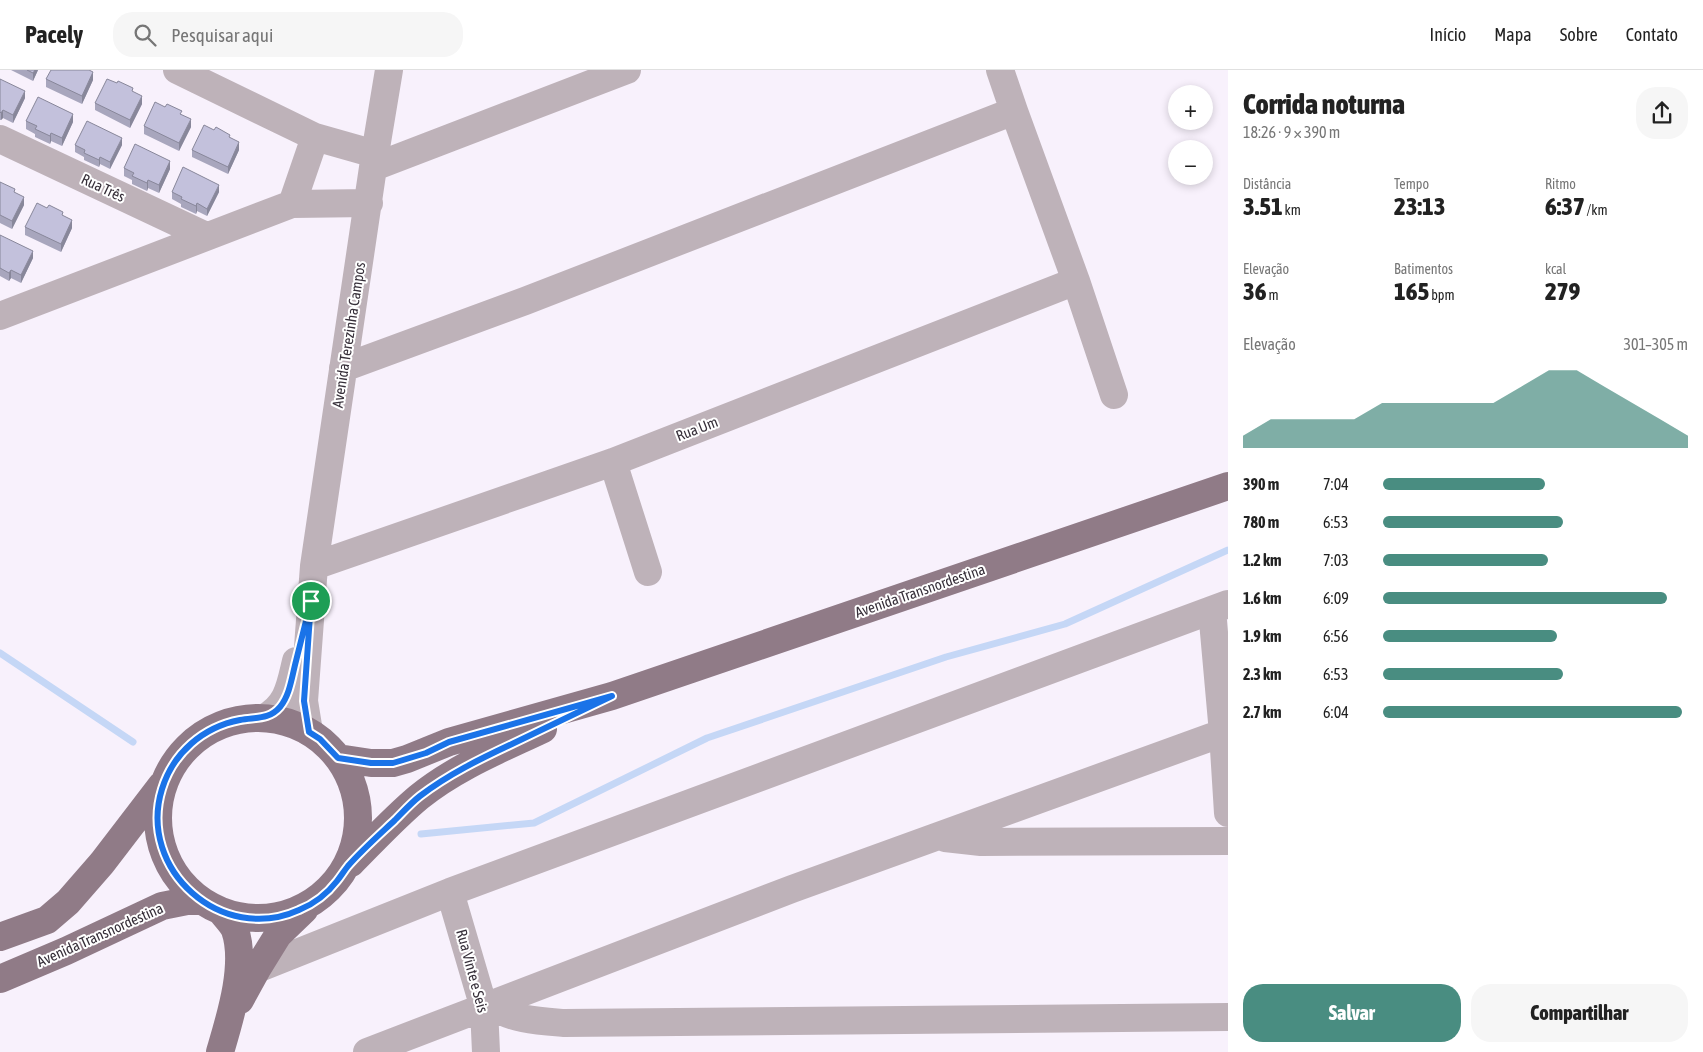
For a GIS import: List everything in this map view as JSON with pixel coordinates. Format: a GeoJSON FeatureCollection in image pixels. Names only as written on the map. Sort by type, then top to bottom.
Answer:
{"type":"FeatureCollection","features":[{"type":"Feature","properties":{"kind":"main road","name":"Avenida Transnordestina"},"geometry":{"type":"LineString","coordinates":[[338,758],[371,763],[393,763],[426,753],[449,742],[612,696],[1228,486]]}},
{"type":"Feature","properties":{"kind":"main road","name":"Avenida Transnordestina"},"geometry":{"type":"LineString","coordinates":[[346,868],[419,797],[441,781],[465,767],[612,696]]}},
{"type":"Feature","properties":{"kind":"main road"},"geometry":{"type":"LineString","coordinates":[[220,1052],[238,980],[234,929],[211,906],[179,880],[164,853],[158,823],[158,803],[168,772],[189,745],[208,731],[240,720],[264,718],[287,722],[320,739],[346,768],[356,792],[359,818],[356,843],[346,868],[328,892],[309,906],[278,935],[257,969],[229,1022]]}},
{"type":"Feature","properties":{"kind":"main road"},"geometry":{"type":"LineString","coordinates":[[0,937],[47,920],[68,902],[108,856],[164,783]]}},
{"type":"Feature","properties":{"kind":"main road","name":"Avenida Transnordestina"},"geometry":{"type":"LineString","coordinates":[[0,979],[66,951],[162,906],[187,901],[211,906]]}},
{"type":"Feature","properties":{"kind":"main road"},"geometry":{"type":"LineString","coordinates":[[211,906],[250,919],[290,914],[309,906]]}},
{"type":"Feature","properties":{"kind":"street"},"geometry":{"type":"LineString","coordinates":[[177,70],[315,137],[374,161],[627,70]]}},
{"type":"Feature","properties":{"kind":"street","name":"Avenida Terezinha Campos"},"geometry":{"type":"LineString","coordinates":[[311,601],[314,566],[343,368],[389,70]]}},
{"type":"Feature","properties":{"kind":"street"},"geometry":{"type":"LineString","coordinates":[[1000,70],[1076,281],[1114,395]]}},
{"type":"Feature","properties":{"kind":"street"},"geometry":{"type":"LineString","coordinates":[[343,368],[525,301],[1014,111]]}},
{"type":"Feature","properties":{"kind":"street"},"geometry":{"type":"LineString","coordinates":[[292,204],[315,137]]}},
{"type":"Feature","properties":{"kind":"street","name":"Rua Três"},"geometry":{"type":"LineString","coordinates":[[0,139],[206,236]]}},
{"type":"Feature","properties":{"kind":"street"},"geometry":{"type":"LineString","coordinates":[[6,308],[292,204],[369,203]]}},
{"type":"Feature","properties":{"kind":"street","name":"Rua Um"},"geometry":{"type":"LineString","coordinates":[[314,566],[613,462],[1076,281]]}},
{"type":"Feature","properties":{"kind":"street"},"geometry":{"type":"LineString","coordinates":[[613,462],[648,572]]}},
{"type":"Feature","properties":{"kind":"street"},"geometry":{"type":"LineString","coordinates":[[264,718],[274,712],[284,700],[292,677],[311,601]]}},
{"type":"Feature","properties":{"kind":"street"},"geometry":{"type":"LineString","coordinates":[[309,732],[304,701],[311,601]]}},
{"type":"Feature","properties":{"kind":"street"},"geometry":{"type":"LineString","coordinates":[[257,969],[450,892],[1220,607],[1228,813]]}},
{"type":"Feature","properties":{"kind":"street"},"geometry":{"type":"LineString","coordinates":[[367,1052],[792,889],[1226,732]]}},
{"type":"Feature","properties":{"kind":"street"},"geometry":{"type":"LineString","coordinates":[[937,838],[981,842],[1228,841]]}},
{"type":"Feature","properties":{"kind":"street","name":"Rua Vinte e Seis"},"geometry":{"type":"LineString","coordinates":[[450,892],[487,1006],[486,1052]]}},
{"type":"Feature","properties":{"kind":"street"},"geometry":{"type":"LineString","coordinates":[[487,1006],[522,1019],[564,1023],[1228,1017]]}},
{"type":"Feature","properties":{"kind":"building"},"geometry":{"type":"Polygon","coordinates":[[[51,70],[89,70],[93,72],[82,96],[46,79],[51,70]]]}},
{"type":"Feature","properties":{"kind":"building"},"geometry":{"type":"Polygon","coordinates":[[[0,79],[25,91],[13,115],[3,110],[0,112],[0,79]]]}},
{"type":"Feature","properties":{"kind":"building"},"geometry":{"type":"Polygon","coordinates":[[[107,79],[117,83],[118,81],[133,88],[132,91],[142,96],[130,120],[95,103],[107,79]]]}},
{"type":"Feature","properties":{"kind":"building"},"geometry":{"type":"Polygon","coordinates":[[[38,97],[73,114],[62,138],[51,133],[50,136],[35,129],[37,126],[26,121],[38,97]]]}},
{"type":"Feature","properties":{"kind":"building"},"geometry":{"type":"Polygon","coordinates":[[[155,102],[165,107],[167,104],[182,111],[180,114],[191,119],[179,143],[144,126],[155,102]]]}},
{"type":"Feature","properties":{"kind":"building"},"geometry":{"type":"Polygon","coordinates":[[[87,121],[122,138],[110,162],[100,157],[99,160],[84,153],[85,150],[75,145],[87,121]]]}},
{"type":"Feature","properties":{"kind":"building"},"geometry":{"type":"Polygon","coordinates":[[[204,125],[214,130],[216,127],[239,142],[228,167],[192,150],[204,125]]]}},
{"type":"Feature","properties":{"kind":"building"},"geometry":{"type":"Polygon","coordinates":[[[135,144],[170,161],[159,185],[148,180],[147,183],[132,176],[134,173],[124,168],[135,144]]]}},
{"type":"Feature","properties":{"kind":"building"},"geometry":{"type":"Polygon","coordinates":[[[183,167],[219,185],[207,209],[197,203],[196,206],[181,199],[182,197],[172,192],[183,167]]]}},
{"type":"Feature","properties":{"kind":"building"},"geometry":{"type":"Polygon","coordinates":[[[0,182],[15,189],[14,192],[24,197],[12,221],[0,215],[0,182]]]}},
{"type":"Feature","properties":{"kind":"building"},"geometry":{"type":"Polygon","coordinates":[[[37,203],[47,208],[49,205],[63,212],[62,215],[72,220],[61,244],[25,227],[37,203]]]}},
{"type":"Feature","properties":{"kind":"building"},"geometry":{"type":"Polygon","coordinates":[[[0,235],[33,251],[21,275],[11,270],[9,273],[0,268],[0,235]]]}},
{"type":"Feature","properties":{"kind":"waterway"},"geometry":{"type":"LineString","coordinates":[[421,834],[534,823],[707,738],[946,657],[1065,624],[1228,550]]}},
{"type":"Feature","properties":{"kind":"waterway"},"geometry":{"type":"LineString","coordinates":[[0,653],[133,742]]}},
{"type":"Feature","properties":{"kind":"route"},"geometry":{"type":"LineString","coordinates":[[311,601],[304,701],[305,714],[309,732],[320,739],[338,758],[371,763],[393,763],[426,753],[449,742],[612,696],[465,767],[441,781],[419,797],[382,831],[346,868],[328,892],[309,906],[290,914],[270,918],[250,919],[230,915],[214,908],[194,895],[173,872],[164,853],[159,834],[158,803],[160,793],[168,772],[174,763],[181,753],[198,737],[229,722],[264,718],[280,706],[289,688],[311,601]]}}]}
